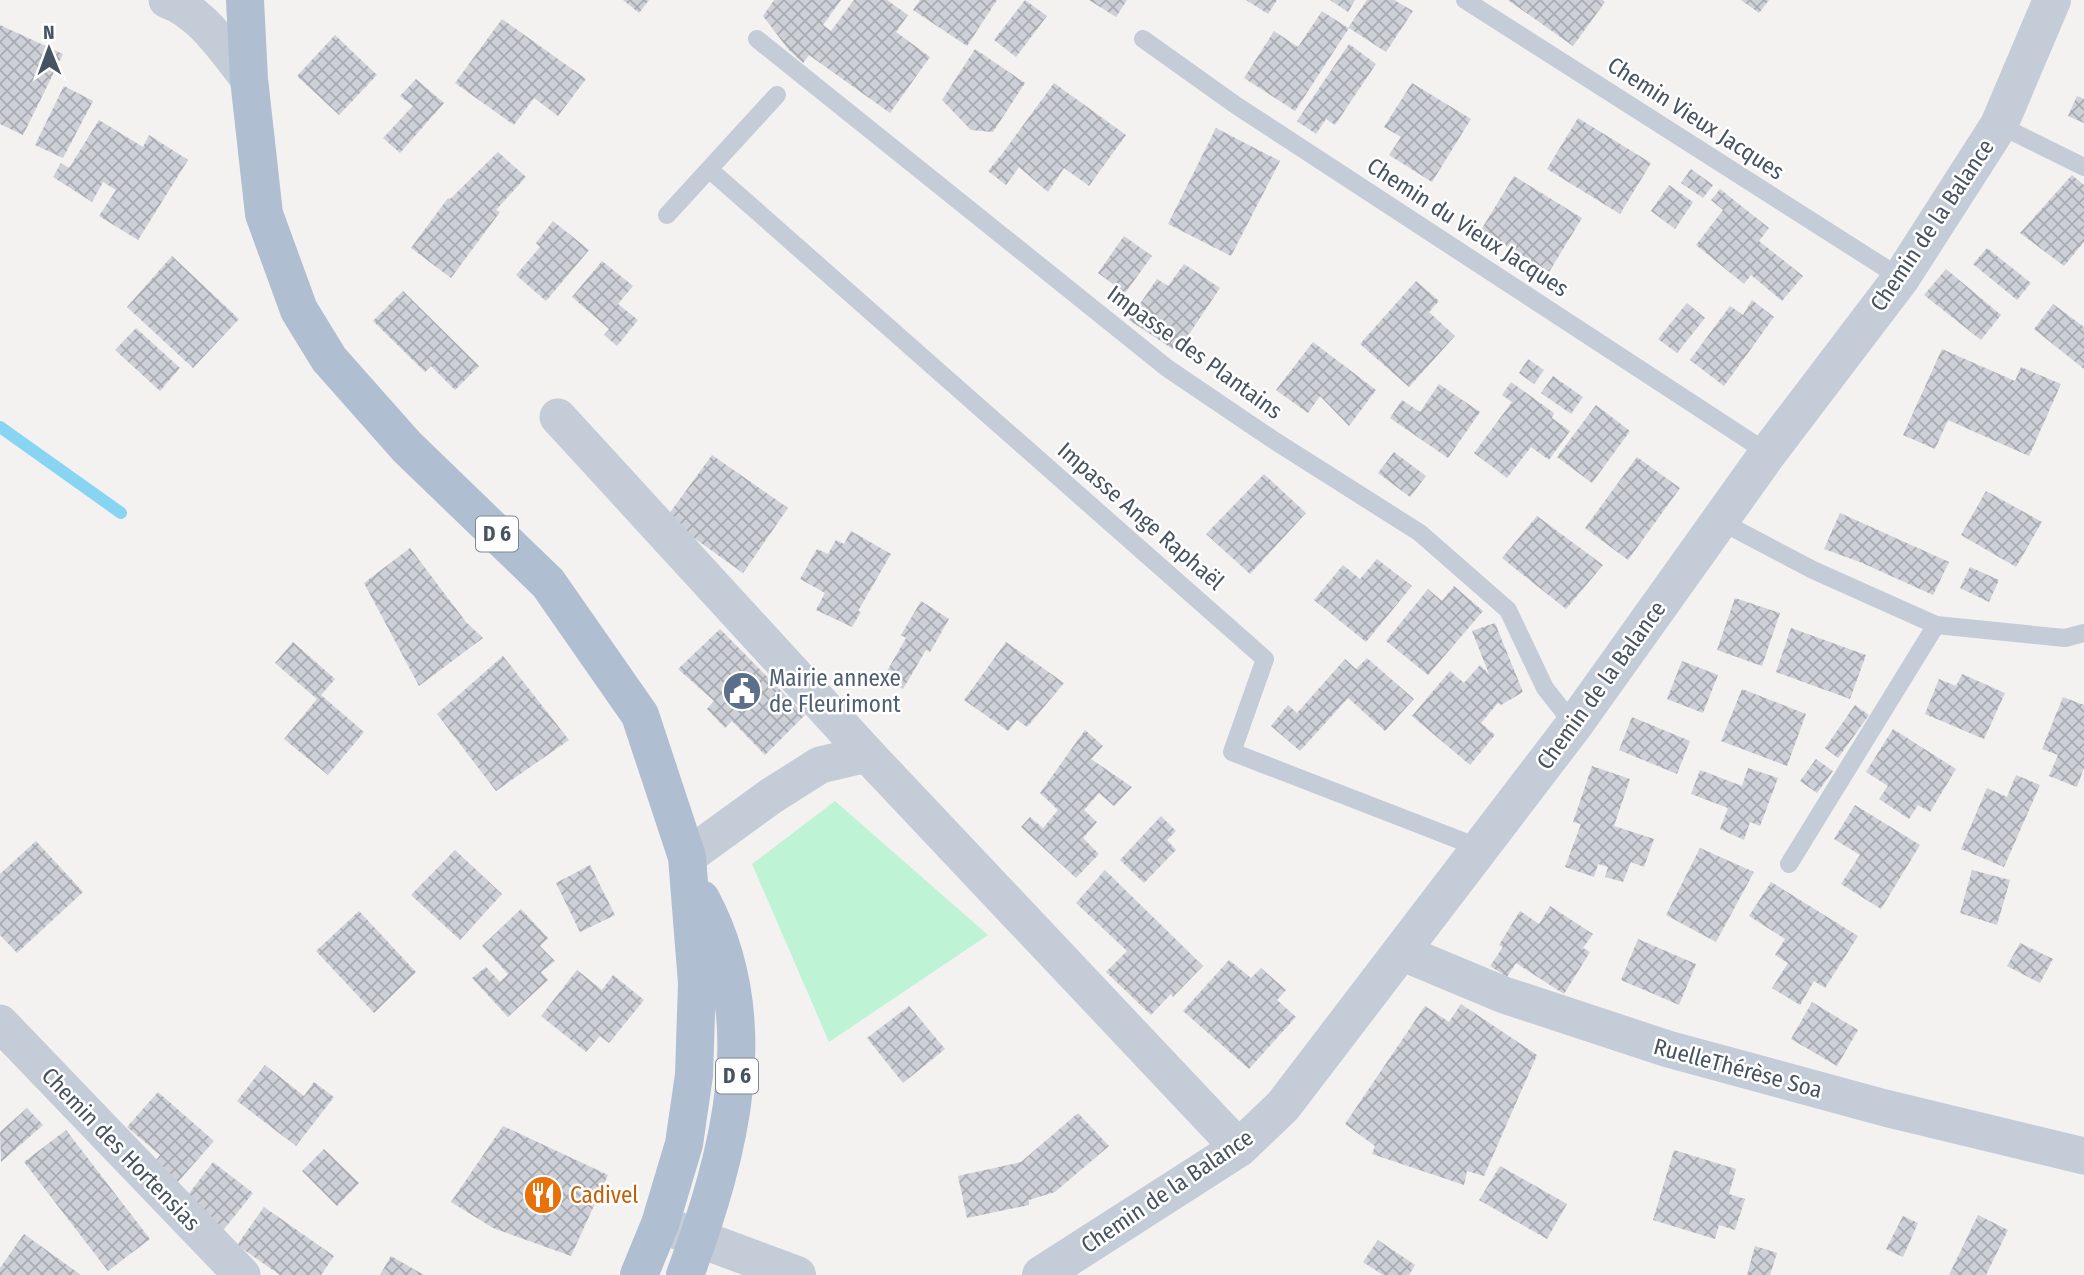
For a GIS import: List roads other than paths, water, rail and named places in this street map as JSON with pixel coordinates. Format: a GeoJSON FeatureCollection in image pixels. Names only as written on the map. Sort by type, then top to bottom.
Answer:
{"type":"FeatureCollection","features":[{"type":"Feature","properties":{"kind":"main road","name":"D 6"},"geometry":{"type":"LineString","coordinates":[[245,0],[249,79],[264,214],[299,310],[329,359],[407,447],[548,583],[640,715],[689,868],[714,923],[727,964],[736,1012],[737,1074],[731,1119],[699,1237],[685,1275]]}},
{"type":"Feature","properties":{"kind":"main road","name":"D 6"},"geometry":{"type":"LineString","coordinates":[[639,1275],[660,1224],[684,1144],[694,1075],[697,996],[689,868]]}},
{"type":"Feature","properties":{"kind":"street"},"geometry":{"type":"LineString","coordinates":[[167,0],[177,4],[209,30],[249,79]]}},
{"type":"Feature","properties":{"kind":"street","name":"Chemin de la Balance"},"geometry":{"type":"LineString","coordinates":[[1041,1275],[1239,1148],[1283,1106],[1574,725],[1768,453],[1901,278],[1999,125],[2052,0]]}},
{"type":"Feature","properties":{"kind":"street"},"geometry":{"type":"LineString","coordinates":[[558,417],[867,754],[1239,1148]]}},
{"type":"Feature","properties":{"kind":"street"},"geometry":{"type":"LineString","coordinates":[[689,868],[771,796],[820,765],[867,754]]}},
{"type":"Feature","properties":{"kind":"street","name":"RuelleThérèse Soa"},"geometry":{"type":"LineString","coordinates":[[1401,952],[1504,995],[1668,1049],[1885,1108],[2084,1156]]}},
{"type":"Feature","properties":{"kind":"street","name":"Chemin des Hortensias"},"geometry":{"type":"LineString","coordinates":[[0,1023],[243,1275]]}},
{"type":"Feature","properties":{"kind":"street"},"geometry":{"type":"LineString","coordinates":[[660,1224],[797,1275]]}},
{"type":"Feature","properties":{"kind":"lane","name":"Chemin Vieux Jacques"},"geometry":{"type":"LineString","coordinates":[[1465,0],[1901,278]]}},
{"type":"Feature","properties":{"kind":"lane","name":"Impasse des Plantains"},"geometry":{"type":"LineString","coordinates":[[757,39],[1167,368],[1272,439],[1420,533],[1508,610],[1545,688],[1574,725]]}},
{"type":"Feature","properties":{"kind":"lane","name":"Chemin du Vieux Jacques"},"geometry":{"type":"LineString","coordinates":[[1143,39],[1249,114],[1768,453]]}},
{"type":"Feature","properties":{"kind":"lane"},"geometry":{"type":"LineString","coordinates":[[667,215],[777,96]]}},
{"type":"Feature","properties":{"kind":"lane"},"geometry":{"type":"LineString","coordinates":[[1999,125],[2084,167]]}},
{"type":"Feature","properties":{"kind":"lane","name":"Impasse Ange Raphaël"},"geometry":{"type":"LineString","coordinates":[[710,170],[1265,659],[1232,752],[1480,848]]}},
{"type":"Feature","properties":{"kind":"lane"},"geometry":{"type":"LineString","coordinates":[[1720,521],[1813,570],[1936,625],[2065,638],[2084,634]]}},
{"type":"Feature","properties":{"kind":"lane"},"geometry":{"type":"LineString","coordinates":[[1789,864],[1936,625]]}},
{"type":"Feature","properties":{"kind":"waterway"},"geometry":{"type":"LineString","coordinates":[[0,427],[121,513]]}},
{"type":"Feature","properties":{"kind":"place","name":"Mairie annexe de Fleurimont"},"geometry":{"type":"Point","coordinates":[742,691]}},
{"type":"Feature","properties":{"kind":"place","name":"Cadivel"},"geometry":{"type":"Point","coordinates":[543,1195]}}]}
